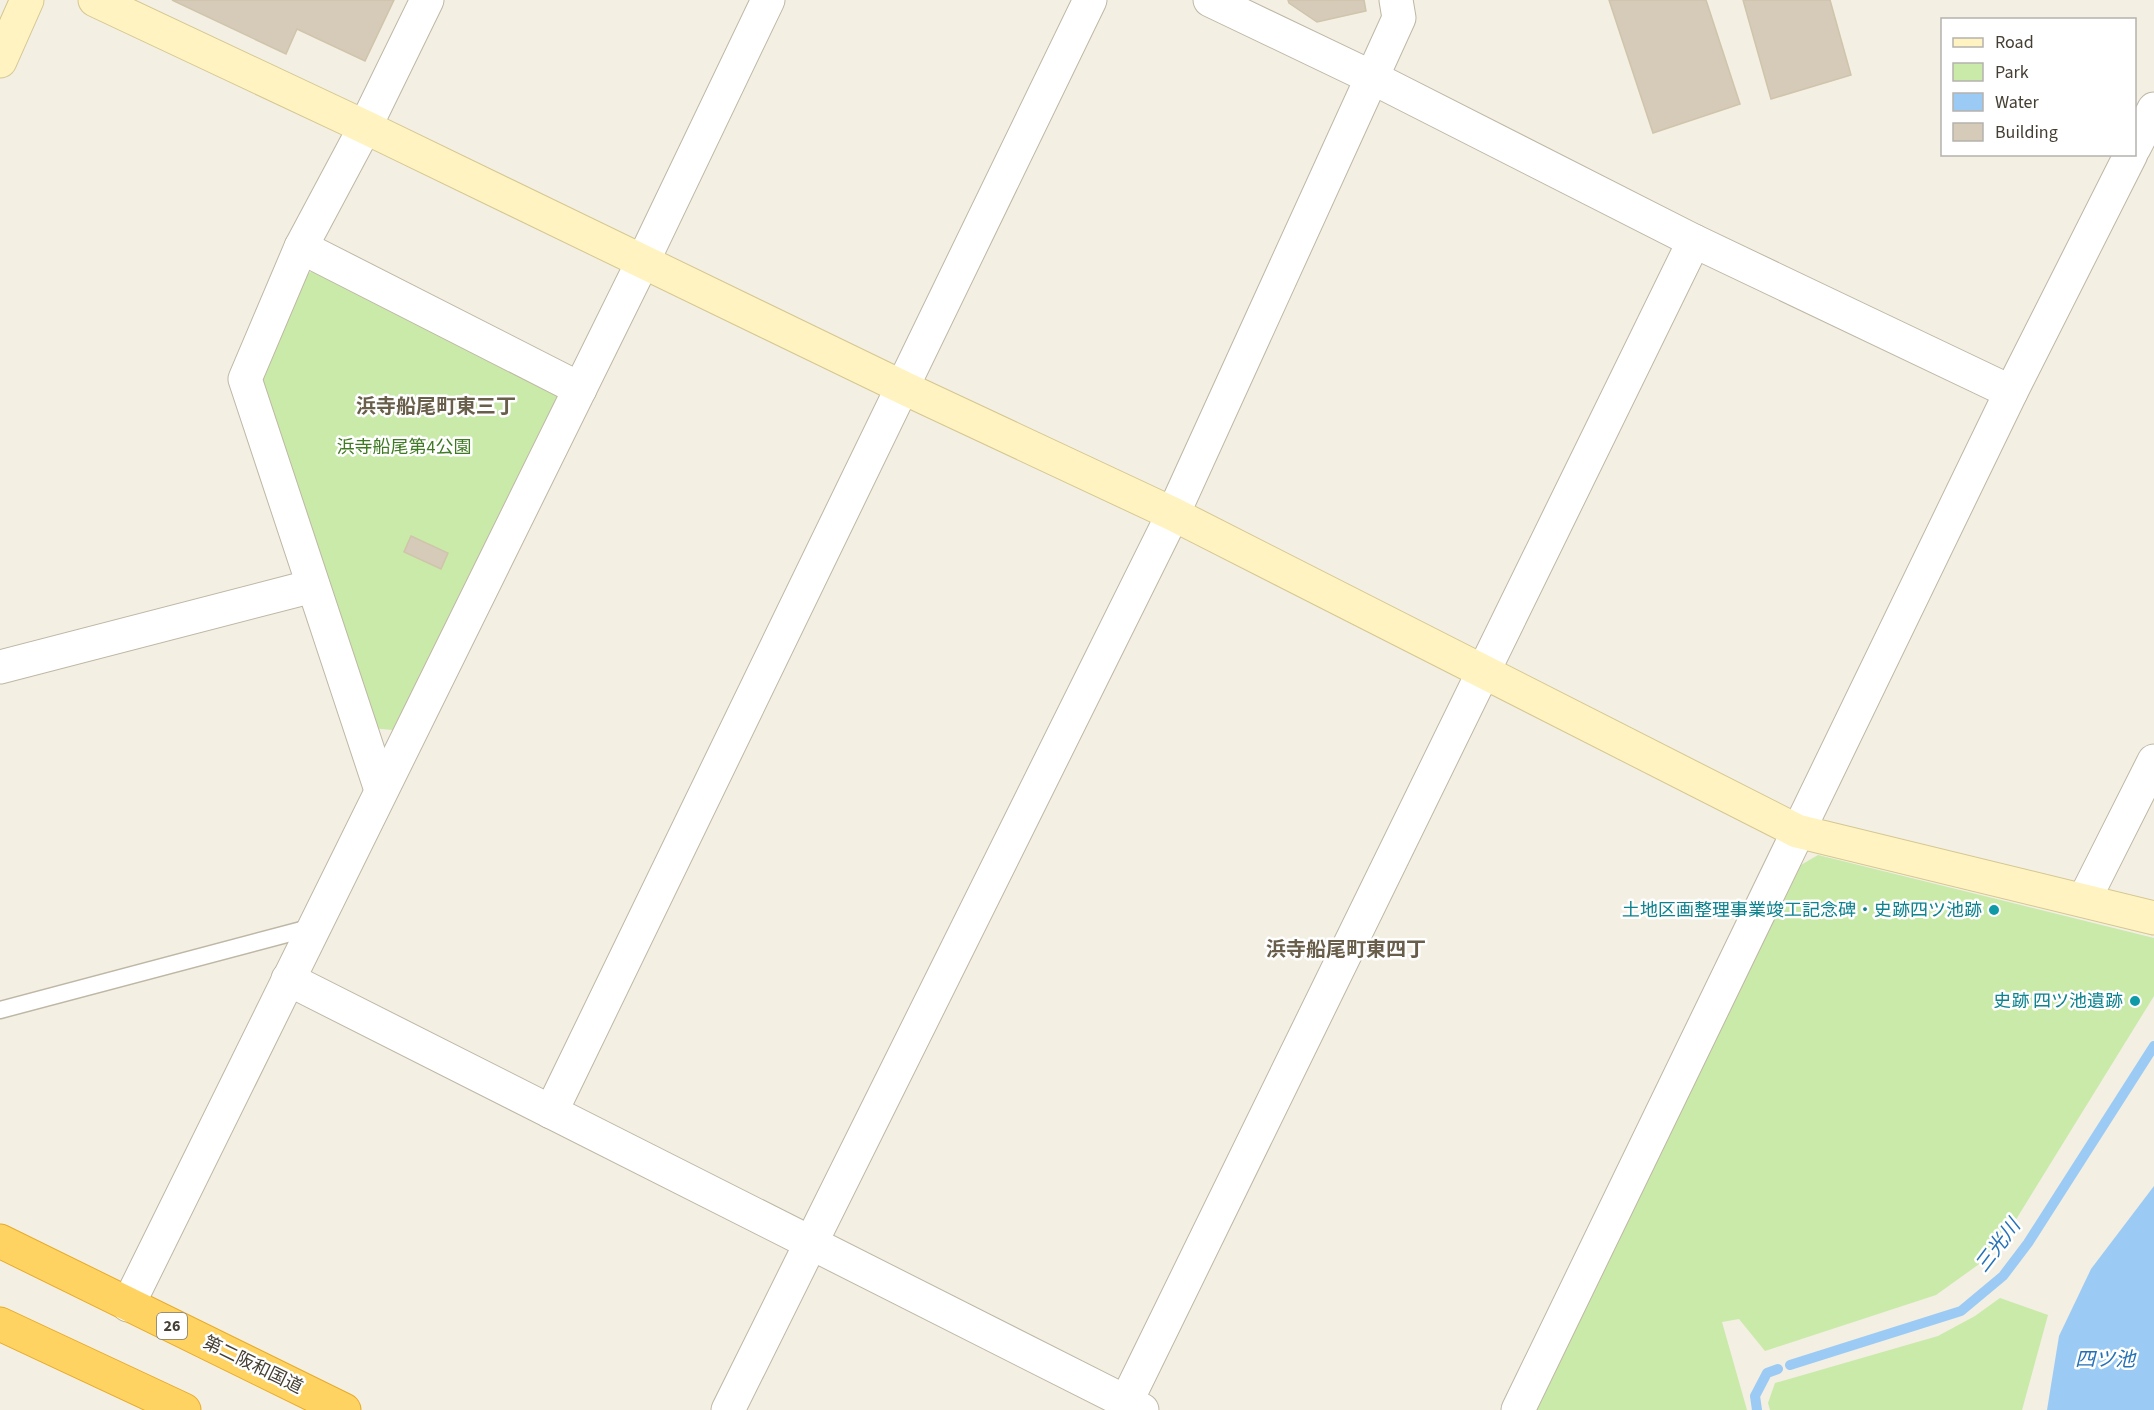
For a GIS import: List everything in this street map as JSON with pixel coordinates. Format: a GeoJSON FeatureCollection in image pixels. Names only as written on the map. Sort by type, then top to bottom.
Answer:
{"type":"FeatureCollection","features":[{"type":"Feature","properties":{"kind":"highway","name":"第二阪和国道"},"geometry":{"type":"LineString","coordinates":[[0,1241],[344,1410]]}},
{"type":"Feature","properties":{"kind":"highway"},"geometry":{"type":"LineString","coordinates":[[0,1324],[184,1410]]}},
{"type":"Feature","properties":{"kind":"street"},"geometry":{"type":"LineString","coordinates":[[0,62],[27,0]]}},
{"type":"Feature","properties":{"kind":"street"},"geometry":{"type":"LineString","coordinates":[[94,0],[365,127],[904,388],[1173,514],[1797,831],[2154,918]]}},
{"type":"Feature","properties":{"kind":"street"},"geometry":{"type":"LineString","coordinates":[[381,790],[245,379],[301,247],[365,127],[427,0]]}},
{"type":"Feature","properties":{"kind":"street"},"geometry":{"type":"LineString","coordinates":[[128,1305],[643,261],[768,0]]}},
{"type":"Feature","properties":{"kind":"street"},"geometry":{"type":"LineString","coordinates":[[551,1112],[904,388],[1090,0]]}},
{"type":"Feature","properties":{"kind":"street"},"geometry":{"type":"LineString","coordinates":[[1210,0],[1373,78],[1694,241],[2011,392]]}},
{"type":"Feature","properties":{"kind":"street"},"geometry":{"type":"LineString","coordinates":[[728,1410],[1173,514],[1373,78],[1399,18],[1396,0]]}},
{"type":"Feature","properties":{"kind":"street"},"geometry":{"type":"LineString","coordinates":[[2136,144],[2154,109]]}},
{"type":"Feature","properties":{"kind":"street"},"geometry":{"type":"LineString","coordinates":[[1518,1410],[2011,392],[2130,156]]}},
{"type":"Feature","properties":{"kind":"street"},"geometry":{"type":"LineString","coordinates":[[288,979],[1134,1406],[1484,673],[1694,241]]}},
{"type":"Feature","properties":{"kind":"street"},"geometry":{"type":"LineString","coordinates":[[301,247],[580,389]]}},
{"type":"Feature","properties":{"kind":"street"},"geometry":{"type":"LineString","coordinates":[[0,667],[314,586]]}},
{"type":"Feature","properties":{"kind":"street"},"geometry":{"type":"LineString","coordinates":[[2084,900],[2154,761]]}},
{"type":"Feature","properties":{"kind":"lane"},"geometry":{"type":"LineString","coordinates":[[0,1010],[314,927]]}},
{"type":"Feature","properties":{"kind":"green space","name":"浜寺船尾第4公園"},"geometry":{"type":"Polygon","coordinates":[[[320,269],[555,388],[560,403],[393,730],[371,728],[258,380],[305,274],[320,269]]]}},
{"type":"Feature","properties":{"kind":"green space"},"geometry":{"type":"Polygon","coordinates":[[[1818,855],[2154,938],[2154,996],[2012,1226],[1982,1262],[1936,1295],[1765,1351],[1739,1319],[1722,1322],[1747,1410],[1534,1410],[1801,865],[1818,855]]]}},
{"type":"Feature","properties":{"kind":"green space"},"geometry":{"type":"Polygon","coordinates":[[[2000,1298],[2048,1315],[2022,1410],[1770,1410],[1768,1403],[1775,1383],[1938,1336],[1975,1316],[2000,1298]]]}},
{"type":"Feature","properties":{"kind":"water","name":"四ツ池"},"geometry":{"type":"Polygon","coordinates":[[[2154,1186],[2154,1410],[2047,1410],[2059,1336],[2091,1269],[2154,1186]]]}},
{"type":"Feature","properties":{"kind":"building"},"geometry":{"type":"Polygon","coordinates":[[[172,0],[394,0],[365,61],[297,29],[286,54],[172,0]]]}},
{"type":"Feature","properties":{"kind":"building"},"geometry":{"type":"Polygon","coordinates":[[[1288,0],[1364,0],[1366,11],[1317,22],[1288,0]]]}},
{"type":"Feature","properties":{"kind":"building"},"geometry":{"type":"Polygon","coordinates":[[[1609,0],[1706,0],[1740,104],[1653,133],[1609,0]]]}},
{"type":"Feature","properties":{"kind":"building"},"geometry":{"type":"Polygon","coordinates":[[[1743,0],[1830,0],[1851,75],[1771,99],[1743,0]]]}},
{"type":"Feature","properties":{"kind":"building"},"geometry":{"type":"Polygon","coordinates":[[[411,536],[448,553],[441,569],[404,552],[411,536]]]}},
{"type":"Feature","properties":{"kind":"waterway","name":"三光川"},"geometry":{"type":"LineString","coordinates":[[1790,1365],[1961,1311],[2003,1276],[2028,1243],[2154,1046]]}},
{"type":"Feature","properties":{"kind":"waterway","name":"三光川"},"geometry":{"type":"LineString","coordinates":[[1757,1410],[1755,1396],[1767,1373],[1778,1369]]}},
{"type":"Feature","properties":{"kind":"place","name":"土地区画整理事業竣工記念碑・史跡四ツ池跡"},"geometry":{"type":"Point","coordinates":[1994,910]}},
{"type":"Feature","properties":{"kind":"place","name":"史跡 四ツ池遺跡"},"geometry":{"type":"Point","coordinates":[2135,1001]}},
{"type":"Feature","properties":{"kind":"district","name":"浜寺船尾町東三丁"},"geometry":{"type":"Point","coordinates":[436,407]}},
{"type":"Feature","properties":{"kind":"district","name":"浜寺船尾町東四丁"},"geometry":{"type":"Point","coordinates":[1346,950]}}]}
